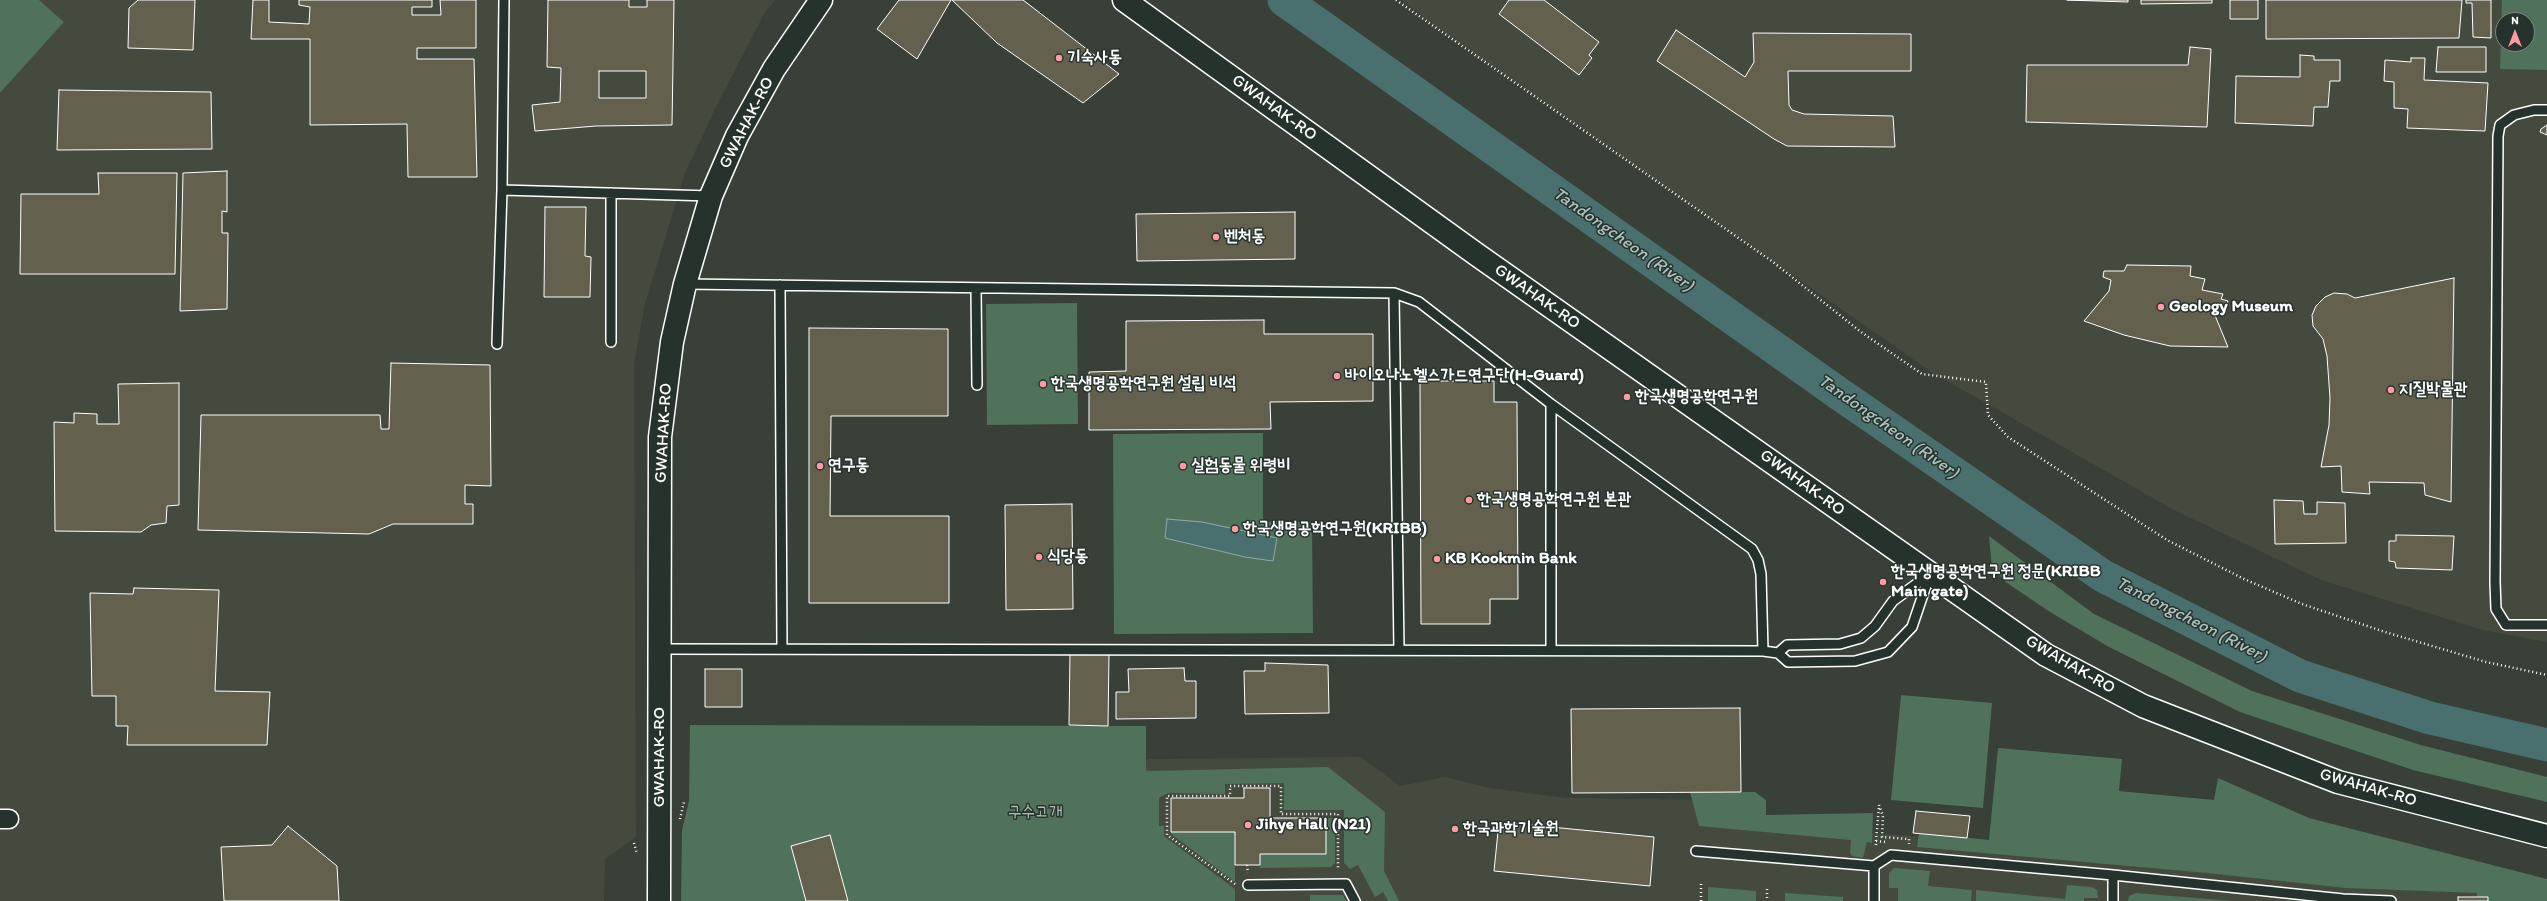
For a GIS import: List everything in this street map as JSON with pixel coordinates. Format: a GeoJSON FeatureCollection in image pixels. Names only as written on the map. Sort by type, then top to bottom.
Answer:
{"type":"FeatureCollection","features":[{"type":"Feature","properties":{"kind":"main road","name":"GWAHAK-RO"},"geometry":{"type":"LineString","coordinates":[[659,901],[661,649],[660,437],[672,342],[685,284],[711,196],[737,136],[774,69],[821,0]]}},
{"type":"Feature","properties":{"kind":"main road","name":"GWAHAK-RO"},"geometry":{"type":"LineString","coordinates":[[1124,0],[1476,254],[2046,655],[2143,706],[2338,782],[2547,836]]}},
{"type":"Feature","properties":{"kind":"lane"},"geometry":{"type":"LineString","coordinates":[[497,344],[502,190],[504,0]]}},
{"type":"Feature","properties":{"kind":"lane"},"geometry":{"type":"LineString","coordinates":[[2547,110],[2534,110],[2514,115],[2500,125],[2498,136],[2495,582],[2496,609],[2506,625],[2547,625]]}},
{"type":"Feature","properties":{"kind":"lane"},"geometry":{"type":"LineString","coordinates":[[502,190],[711,196]]}},
{"type":"Feature","properties":{"kind":"lane"},"geometry":{"type":"LineString","coordinates":[[611,342],[612,193]]}},
{"type":"Feature","properties":{"kind":"lane"},"geometry":{"type":"LineString","coordinates":[[685,284],[1394,293],[1419,302],[1551,404],[1752,549],[1758,560],[1761,574],[1763,651]]}},
{"type":"Feature","properties":{"kind":"lane"},"geometry":{"type":"LineString","coordinates":[[780,285],[782,649]]}},
{"type":"Feature","properties":{"kind":"lane"},"geometry":{"type":"LineString","coordinates":[[976,288],[977,385]]}},
{"type":"Feature","properties":{"kind":"lane"},"geometry":{"type":"LineString","coordinates":[[1394,293],[1399,650]]}},
{"type":"Feature","properties":{"kind":"lane"},"geometry":{"type":"LineString","coordinates":[[1551,404],[1551,650]]}},
{"type":"Feature","properties":{"kind":"lane"},"geometry":{"type":"LineString","coordinates":[[1778,653],[1788,645],[1840,644],[1861,638],[1875,626],[1893,601],[1930,574]]}},
{"type":"Feature","properties":{"kind":"lane"},"geometry":{"type":"LineString","coordinates":[[661,649],[1763,651],[1778,653],[1788,662],[1855,661],[1888,652],[1912,627],[1930,574]]}},
{"type":"Feature","properties":{"kind":"lane"},"geometry":{"type":"LineString","coordinates":[[1696,851],[1874,866],[1891,855],[2113,874],[2343,900],[2391,901]]}},
{"type":"Feature","properties":{"kind":"lane"},"geometry":{"type":"LineString","coordinates":[[1874,866],[1874,901]]}},
{"type":"Feature","properties":{"kind":"lane"},"geometry":{"type":"LineString","coordinates":[[2112,901],[2113,874]]}},
{"type":"Feature","properties":{"kind":"lane"},"geometry":{"type":"LineString","coordinates":[[1248,885],[1346,884],[1355,901]]}},
{"type":"Feature","properties":{"kind":"path"},"geometry":{"type":"LineString","coordinates":[[1396,0],[1773,262],[1861,332],[1922,374],[1986,382],[1988,415],[2008,437],[2167,540],[2244,579],[2302,604],[2385,632],[2486,662],[2547,675]]}},
{"type":"Feature","properties":{"kind":"path"},"geometry":{"type":"LineString","coordinates":[[1248,885],[1236,885],[1167,835],[1167,796],[1230,796],[1230,786],[1281,786],[1281,814],[1338,814],[1338,884]]}},
{"type":"Feature","properties":{"kind":"path"},"geometry":{"type":"LineString","coordinates":[[1876,841],[1877,812],[1879,805],[1883,816],[1882,837]]}},
{"type":"Feature","properties":{"kind":"path"},"geometry":{"type":"LineString","coordinates":[[634,843],[637,854]]}},
{"type":"Feature","properties":{"kind":"path"},"geometry":{"type":"LineString","coordinates":[[1701,883],[1701,901]]}},
{"type":"Feature","properties":{"kind":"path"},"geometry":{"type":"LineString","coordinates":[[1767,889],[1767,901]]}},
{"type":"Feature","properties":{"kind":"shaded area"},"geometry":{"type":"Polygon","coordinates":[[[39,0],[775,0],[764,14],[717,105],[685,173],[645,304],[634,364],[636,837],[605,859],[604,901],[0,901],[0,93],[64,22],[39,0]]]}},
{"type":"Feature","properties":{"kind":"shaded area"},"geometry":{"type":"Polygon","coordinates":[[[1402,0],[2547,0],[2547,642],[2483,630],[2321,580],[2174,510],[1933,373],[1438,28],[1402,0]]]}},
{"type":"Feature","properties":{"kind":"shaded area","name":"한국과학기술원"},"geometry":{"type":"Polygon","coordinates":[[[1361,757],[1400,786],[1445,777],[1490,788],[1566,798],[1733,800],[1735,824],[2547,879],[2547,901],[1144,901],[1109,775],[1149,759],[1361,757]]]}},
{"type":"Feature","properties":{"kind":"green space"},"geometry":{"type":"Polygon","coordinates":[[[0,0],[39,0],[64,22],[0,93],[0,0]]]}},
{"type":"Feature","properties":{"kind":"green space"},"geometry":{"type":"Polygon","coordinates":[[[2502,0],[2547,0],[2547,70],[2500,69],[2500,52],[2535,52],[2535,12],[2502,12],[2502,0]]]}},
{"type":"Feature","properties":{"kind":"green space"},"geometry":{"type":"Polygon","coordinates":[[[1077,303],[1078,424],[987,425],[986,304],[1077,303]]]}},
{"type":"Feature","properties":{"kind":"green space"},"geometry":{"type":"Polygon","coordinates":[[[1263,433],[1263,522],[1312,522],[1313,633],[1114,634],[1113,434],[1263,433]]]}},
{"type":"Feature","properties":{"kind":"green space"},"geometry":{"type":"Polygon","coordinates":[[[1989,536],[2094,614],[2252,691],[2421,745],[2547,777],[2547,802],[2413,770],[2240,712],[2109,647],[2050,612],[2007,583],[1992,568],[1989,536]]]}},
{"type":"Feature","properties":{"kind":"green space"},"geometry":{"type":"Polygon","coordinates":[[[1901,695],[1992,703],[1983,808],[1891,800],[1901,695]]]}},
{"type":"Feature","properties":{"kind":"green space","name":"구수고개"},"geometry":{"type":"Polygon","coordinates":[[[690,725],[1146,726],[1146,771],[1328,767],[1385,812],[1384,871],[1399,901],[1388,901],[1383,892],[1375,897],[1358,865],[1350,869],[1344,863],[1344,810],[1284,810],[1284,783],[1225,784],[1225,794],[1168,793],[1159,798],[1159,826],[1164,826],[1164,836],[1235,889],[1235,901],[681,901],[682,830],[689,801],[690,725]]]}},
{"type":"Feature","properties":{"kind":"green space"},"geometry":{"type":"Polygon","coordinates":[[[1998,748],[2122,759],[2119,791],[2214,800],[2218,778],[2309,818],[2547,879],[2547,901],[2488,901],[2477,897],[2477,893],[2346,888],[2207,873],[1917,847],[1919,833],[1989,840],[1998,748]]]}},
{"type":"Feature","properties":{"kind":"green space"},"geometry":{"type":"Polygon","coordinates":[[[1690,792],[1755,792],[1766,800],[1766,815],[1873,813],[1872,843],[1867,842],[1863,858],[1852,856],[1850,853],[1851,840],[1699,826],[1690,792]]]}},
{"type":"Feature","properties":{"kind":"green space"},"geometry":{"type":"Polygon","coordinates":[[[1326,818],[1335,818],[1335,863],[1331,867],[1260,868],[1260,854],[1325,854],[1326,818]]]}},
{"type":"Feature","properties":{"kind":"green space"},"geometry":{"type":"Polygon","coordinates":[[[1171,832],[1235,832],[1235,882],[1171,834],[1171,832]]]}},
{"type":"Feature","properties":{"kind":"green space"},"geometry":{"type":"Polygon","coordinates":[[[1894,868],[1930,871],[1928,886],[1972,890],[1971,901],[1898,901],[1898,888],[1889,888],[1889,873],[1894,868]]]}},
{"type":"Feature","properties":{"kind":"green space"},"geometry":{"type":"Polygon","coordinates":[[[2067,885],[2092,887],[2097,890],[2098,898],[2084,898],[2084,901],[1976,901],[1976,890],[2065,899],[2067,885]]]}},
{"type":"Feature","properties":{"kind":"green space"},"geometry":{"type":"Polygon","coordinates":[[[1708,887],[1756,891],[1756,901],[1708,901],[1708,887]]]}},
{"type":"Feature","properties":{"kind":"green space"},"geometry":{"type":"Polygon","coordinates":[[[1785,893],[1843,897],[1843,901],[1785,901],[1785,893]]]}},
{"type":"Feature","properties":{"kind":"green space"},"geometry":{"type":"Polygon","coordinates":[[[2136,893],[2232,901],[2128,901],[2129,896],[2136,893]]]}},
{"type":"Feature","properties":{"kind":"green space"},"geometry":{"type":"Polygon","coordinates":[[[1310,895],[1343,895],[1346,901],[1310,901],[1310,895]]]}},
{"type":"Feature","properties":{"kind":"water"},"geometry":{"type":"Polygon","coordinates":[[[1167,519],[1202,522],[1277,538],[1273,561],[1245,557],[1165,538],[1167,519]]]}},
{"type":"Feature","properties":{"kind":"building"},"geometry":{"type":"Polygon","coordinates":[[[138,0],[195,0],[193,50],[128,48],[129,8],[138,0]]]}},
{"type":"Feature","properties":{"kind":"building"},"geometry":{"type":"Polygon","coordinates":[[[253,0],[269,0],[269,22],[309,24],[310,7],[299,5],[299,0],[432,0],[432,7],[412,7],[412,15],[441,15],[440,0],[476,0],[476,48],[417,48],[417,59],[474,59],[477,177],[408,177],[407,124],[310,125],[310,39],[251,39],[253,0]]]}},
{"type":"Feature","properties":{"kind":"building"},"geometry":{"type":"Polygon","coordinates":[[[548,0],[629,0],[629,7],[647,7],[647,0],[674,0],[672,125],[596,126],[535,131],[532,105],[560,102],[561,68],[547,67],[548,0]],[[599,71],[599,98],[646,98],[646,71],[599,71]]]}},
{"type":"Feature","properties":{"kind":"building"},"geometry":{"type":"Polygon","coordinates":[[[899,0],[951,0],[917,59],[877,29],[899,0]]]}},
{"type":"Feature","properties":{"kind":"building","name":"기숙사동"},"geometry":{"type":"Polygon","coordinates":[[[952,0],[1023,0],[1119,74],[1083,103],[997,43],[952,0]]]}},
{"type":"Feature","properties":{"kind":"building"},"geometry":{"type":"Polygon","coordinates":[[[1509,0],[1544,0],[1599,42],[1589,55],[1592,58],[1579,75],[1499,14],[1509,0]]]}},
{"type":"Feature","properties":{"kind":"building"},"geometry":{"type":"Polygon","coordinates":[[[2067,0],[2128,0],[2128,2],[2067,0]]]}},
{"type":"Feature","properties":{"kind":"building"},"geometry":{"type":"Polygon","coordinates":[[[2141,0],[2212,0],[2212,3],[2141,4],[2141,0]]]}},
{"type":"Feature","properties":{"kind":"building"},"geometry":{"type":"Polygon","coordinates":[[[2230,0],[2258,0],[2258,19],[2230,19],[2230,0]]]}},
{"type":"Feature","properties":{"kind":"building"},"geometry":{"type":"Polygon","coordinates":[[[2266,0],[2462,0],[2459,38],[2266,39],[2266,0]]]}},
{"type":"Feature","properties":{"kind":"building"},"geometry":{"type":"Polygon","coordinates":[[[2466,0],[2491,0],[2491,38],[2473,37],[2472,3],[2466,3],[2466,0]]]}},
{"type":"Feature","properties":{"kind":"building"},"geometry":{"type":"Polygon","coordinates":[[[1676,30],[1745,77],[1754,62],[1753,33],[1911,34],[1911,71],[1788,71],[1789,105],[1792,110],[1804,114],[1893,116],[1895,147],[1787,146],[1774,139],[1657,61],[1676,30]]]}},
{"type":"Feature","properties":{"kind":"building"},"geometry":{"type":"Polygon","coordinates":[[[2190,47],[2211,49],[2207,127],[2026,122],[2027,65],[2188,65],[2190,47]]]}},
{"type":"Feature","properties":{"kind":"building"},"geometry":{"type":"Polygon","coordinates":[[[2438,47],[2486,47],[2486,72],[2436,72],[2438,47]]]}},
{"type":"Feature","properties":{"kind":"building"},"geometry":{"type":"Polygon","coordinates":[[[2300,55],[2314,56],[2314,60],[2340,60],[2340,81],[2330,81],[2328,107],[2314,107],[2313,126],[2235,123],[2236,76],[2300,77],[2300,55]]]}},
{"type":"Feature","properties":{"kind":"building"},"geometry":{"type":"Polygon","coordinates":[[[2411,58],[2425,58],[2424,80],[2488,83],[2485,131],[2407,128],[2408,109],[2394,108],[2394,82],[2384,81],[2385,60],[2411,62],[2411,58]]]}},
{"type":"Feature","properties":{"kind":"building"},"geometry":{"type":"Polygon","coordinates":[[[59,90],[211,92],[212,149],[57,150],[59,90]]]}},
{"type":"Feature","properties":{"kind":"building"},"geometry":{"type":"Polygon","coordinates":[[[2547,125],[2547,135],[2540,132],[2541,129],[2547,125]]]}},
{"type":"Feature","properties":{"kind":"building"},"geometry":{"type":"Polygon","coordinates":[[[227,171],[227,212],[222,211],[222,233],[228,233],[227,309],[180,311],[183,173],[227,171]]]}},
{"type":"Feature","properties":{"kind":"building"},"geometry":{"type":"Polygon","coordinates":[[[98,173],[177,173],[175,274],[20,274],[21,194],[99,194],[98,173]]]}},
{"type":"Feature","properties":{"kind":"building"},"geometry":{"type":"Polygon","coordinates":[[[545,207],[586,207],[585,256],[591,257],[590,297],[544,297],[545,207]]]}},
{"type":"Feature","properties":{"kind":"building","name":"벤처동"},"geometry":{"type":"Polygon","coordinates":[[[1295,212],[1295,259],[1137,261],[1136,214],[1295,212]]]}},
{"type":"Feature","properties":{"kind":"building","name":"Geology Museum"},"geometry":{"type":"Polygon","coordinates":[[[2127,265],[2191,266],[2190,276],[2205,279],[2202,290],[2223,294],[2221,299],[2228,301],[2225,313],[2214,313],[2228,347],[2170,346],[2124,335],[2084,321],[2109,291],[2111,280],[2103,277],[2104,271],[2124,271],[2127,265]]]}},
{"type":"Feature","properties":{"kind":"building","name":"지질박물관"},"geometry":{"type":"Polygon","coordinates":[[[2454,278],[2451,502],[2425,495],[2424,483],[2369,482],[2370,494],[2342,492],[2341,466],[2321,467],[2329,425],[2330,398],[2327,356],[2323,339],[2313,326],[2312,315],[2316,306],[2325,297],[2334,293],[2347,294],[2355,298],[2454,278]]]}},
{"type":"Feature","properties":{"kind":"building"},"geometry":{"type":"Polygon","coordinates":[[[1264,320],[1264,334],[1373,334],[1373,401],[1270,402],[1271,429],[1089,430],[1089,372],[1126,371],[1126,321],[1264,320]]]}},
{"type":"Feature","properties":{"kind":"building","name":"연구동"},"geometry":{"type":"Polygon","coordinates":[[[809,328],[948,329],[948,416],[831,416],[830,516],[949,516],[949,603],[809,603],[809,328]]]}},
{"type":"Feature","properties":{"kind":"building"},"geometry":{"type":"Polygon","coordinates":[[[391,363],[490,365],[491,486],[465,485],[465,504],[473,504],[473,524],[393,524],[369,534],[198,530],[201,415],[380,415],[381,429],[389,429],[391,363]]]}},
{"type":"Feature","properties":{"kind":"building","name":"한국생명공학연구원 본관"},"geometry":{"type":"Polygon","coordinates":[[[1420,381],[1494,381],[1494,402],[1517,402],[1518,599],[1490,599],[1490,624],[1421,624],[1420,381]]]}},
{"type":"Feature","properties":{"kind":"building"},"geometry":{"type":"Polygon","coordinates":[[[179,383],[179,505],[167,506],[166,523],[151,525],[141,532],[55,531],[54,422],[74,423],[74,413],[97,414],[97,424],[119,424],[118,384],[179,383]]]}},
{"type":"Feature","properties":{"kind":"building"},"geometry":{"type":"Polygon","coordinates":[[[2274,500],[2303,501],[2304,514],[2317,514],[2317,502],[2345,503],[2346,543],[2275,544],[2274,500]]]}},
{"type":"Feature","properties":{"kind":"building","name":"식당동"},"geometry":{"type":"Polygon","coordinates":[[[1072,504],[1073,609],[1006,610],[1005,505],[1072,504]]]}},
{"type":"Feature","properties":{"kind":"building"},"geometry":{"type":"Polygon","coordinates":[[[2396,535],[2454,536],[2452,570],[2396,568],[2395,562],[2389,561],[2389,541],[2396,541],[2396,535]]]}},
{"type":"Feature","properties":{"kind":"building"},"geometry":{"type":"Polygon","coordinates":[[[134,588],[219,590],[215,691],[270,692],[267,745],[127,745],[128,726],[116,726],[116,696],[92,696],[90,593],[133,594],[134,588]]]}},
{"type":"Feature","properties":{"kind":"building"},"geometry":{"type":"Polygon","coordinates":[[[1070,652],[1109,653],[1108,726],[1069,725],[1070,652]]]}},
{"type":"Feature","properties":{"kind":"building"},"geometry":{"type":"Polygon","coordinates":[[[1265,663],[1328,665],[1329,713],[1245,714],[1244,671],[1265,671],[1265,663]]]}},
{"type":"Feature","properties":{"kind":"building"},"geometry":{"type":"Polygon","coordinates":[[[1184,668],[1185,681],[1196,681],[1196,718],[1116,719],[1116,692],[1129,692],[1128,669],[1184,668]]]}},
{"type":"Feature","properties":{"kind":"building"},"geometry":{"type":"Polygon","coordinates":[[[705,669],[742,669],[742,707],[705,707],[705,669]]]}},
{"type":"Feature","properties":{"kind":"building"},"geometry":{"type":"Polygon","coordinates":[[[1740,708],[1741,792],[1572,793],[1571,709],[1740,708]]]}},
{"type":"Feature","properties":{"kind":"building","name":"Jihye Hall (N21)"},"geometry":{"type":"Polygon","coordinates":[[[1244,788],[1270,788],[1270,818],[1326,818],[1326,854],[1260,854],[1260,865],[1235,865],[1235,832],[1171,832],[1171,798],[1244,798],[1244,788]]]}},
{"type":"Feature","properties":{"kind":"building"},"geometry":{"type":"Polygon","coordinates":[[[1916,811],[1970,816],[1967,838],[1913,833],[1916,811]]]}},
{"type":"Feature","properties":{"kind":"building"},"geometry":{"type":"Polygon","coordinates":[[[1499,822],[1654,837],[1650,886],[1494,871],[1499,822]]]}},
{"type":"Feature","properties":{"kind":"building"},"geometry":{"type":"Polygon","coordinates":[[[288,826],[337,866],[339,901],[224,901],[221,847],[272,845],[288,826]]]}},
{"type":"Feature","properties":{"kind":"building"},"geometry":{"type":"Polygon","coordinates":[[[830,835],[848,901],[806,901],[791,846],[830,835]]]}},
{"type":"Feature","properties":{"kind":"building"},"geometry":{"type":"Polygon","coordinates":[[[2458,897],[2488,897],[2488,901],[2458,901],[2458,897]]]}},
{"type":"Feature","properties":{"kind":"waterway","name":"Tandongcheon (River)"},"geometry":{"type":"LineString","coordinates":[[1284,0],[1838,393],[2103,576],[2300,676],[2430,718],[2547,745]]}},
{"type":"Feature","properties":{"kind":"place","name":"기숙사동"},"geometry":{"type":"Point","coordinates":[1059,58]}},
{"type":"Feature","properties":{"kind":"place","name":"벤처동"},"geometry":{"type":"Point","coordinates":[1216,237]}},
{"type":"Feature","properties":{"kind":"place","name":"Geology Museum"},"geometry":{"type":"Point","coordinates":[2161,307]}},
{"type":"Feature","properties":{"kind":"place","name":"바이오나노헬스가드연구단(H-Guard)"},"geometry":{"type":"Point","coordinates":[1337,376]}},
{"type":"Feature","properties":{"kind":"place","name":"한국생명공학연구원 설립 비석"},"geometry":{"type":"Point","coordinates":[1043,384]}},
{"type":"Feature","properties":{"kind":"place","name":"지질박물관"},"geometry":{"type":"Point","coordinates":[2391,390]}},
{"type":"Feature","properties":{"kind":"place","name":"한국생명공학연구원"},"geometry":{"type":"Point","coordinates":[1627,397]}},
{"type":"Feature","properties":{"kind":"place","name":"연구동"},"geometry":{"type":"Point","coordinates":[820,466]}},
{"type":"Feature","properties":{"kind":"place","name":"실험동물 위령비"},"geometry":{"type":"Point","coordinates":[1183,466]}},
{"type":"Feature","properties":{"kind":"place","name":"한국생명공학연구원 본관"},"geometry":{"type":"Point","coordinates":[1469,500]}},
{"type":"Feature","properties":{"kind":"place","name":"한국생명공학연구원(KRIBB)"},"geometry":{"type":"Point","coordinates":[1235,529]}},
{"type":"Feature","properties":{"kind":"place","name":"식당동"},"geometry":{"type":"Point","coordinates":[1039,557]}},
{"type":"Feature","properties":{"kind":"place","name":"KB Kookmin Bank"},"geometry":{"type":"Point","coordinates":[1437,559]}},
{"type":"Feature","properties":{"kind":"place","name":"한국생명공학연구원 정문(KRIBB Main gate)"},"geometry":{"type":"Point","coordinates":[1883,582]}},
{"type":"Feature","properties":{"kind":"place","name":"Jihye Hall (N21)"},"geometry":{"type":"Point","coordinates":[1248,825]}},
{"type":"Feature","properties":{"kind":"place","name":"한국과학기술원"},"geometry":{"type":"Point","coordinates":[1455,829]}}]}
